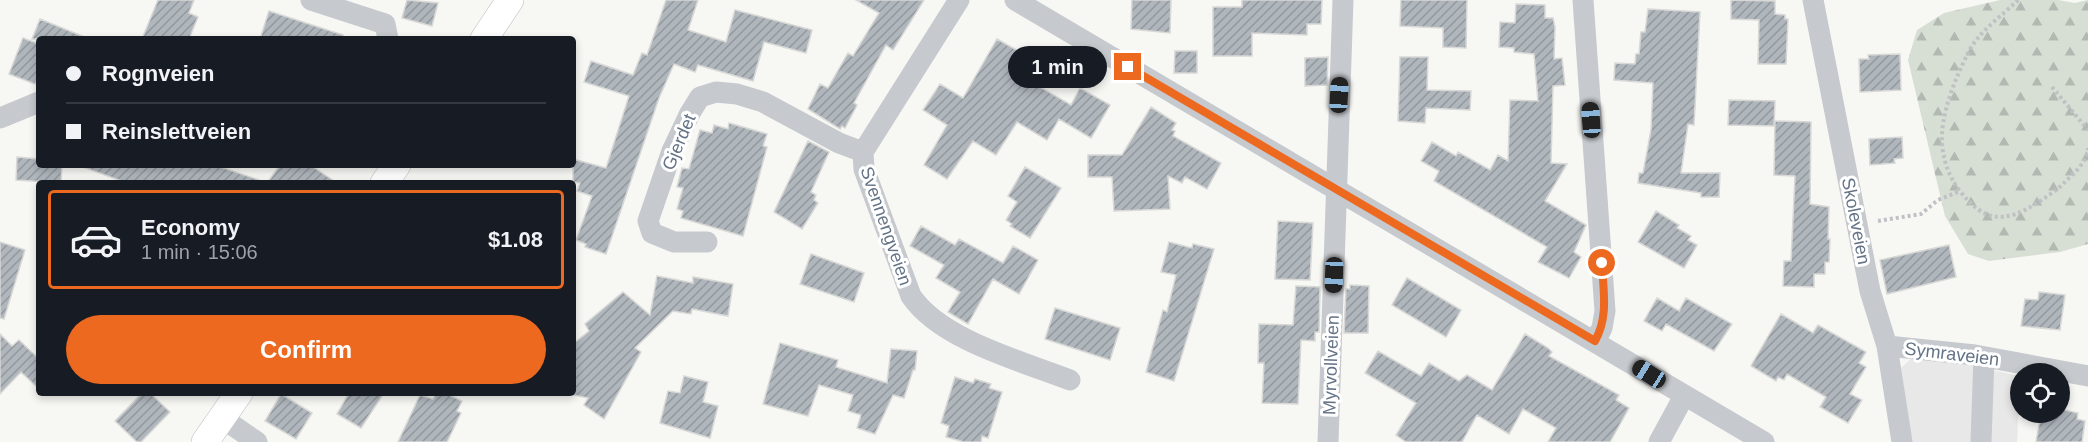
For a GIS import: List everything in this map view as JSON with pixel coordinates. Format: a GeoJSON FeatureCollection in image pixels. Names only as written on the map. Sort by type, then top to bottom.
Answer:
{"type":"FeatureCollection","features":[{"type":"Feature","properties":{"kind":"main road"},"geometry":{"type":"LineString","coordinates":[[486,36],[510,0]]}},
{"type":"Feature","properties":{"kind":"main road"},"geometry":{"type":"LineString","coordinates":[[205,442],[237,396]]}},
{"type":"Feature","properties":{"kind":"street"},"geometry":{"type":"LineString","coordinates":[[311,0],[385,24],[387,36]]}},
{"type":"Feature","properties":{"kind":"street","name":"Svennengveien"},"geometry":{"type":"LineString","coordinates":[[959,0],[862,152],[864,169],[910,296],[920,310],[936,322],[969,340],[1070,380]]}},
{"type":"Feature","properties":{"kind":"street"},"geometry":{"type":"LineString","coordinates":[[1015,0],[1764,442]]}},
{"type":"Feature","properties":{"kind":"street","name":"Myrvollveien"},"geometry":{"type":"LineString","coordinates":[[1328,442],[1343,0]]}},
{"type":"Feature","properties":{"kind":"street"},"geometry":{"type":"LineString","coordinates":[[1583,0],[1605,311],[1602,328],[1595,341]]}},
{"type":"Feature","properties":{"kind":"street","name":"Skoleveien"},"geometry":{"type":"LineString","coordinates":[[1813,0],[1870,291],[1887,346],[1902,442]]}},
{"type":"Feature","properties":{"kind":"street","name":"Gjerdet"},"geometry":{"type":"LineString","coordinates":[[707,242],[674,242],[652,233],[648,221],[672,151],[690,112],[700,97],[716,92],[737,94],[763,102],[839,143],[862,152]]}},
{"type":"Feature","properties":{"kind":"street"},"geometry":{"type":"LineString","coordinates":[[0,118],[36,103]]}},
{"type":"Feature","properties":{"kind":"street","name":"Symraveien"},"geometry":{"type":"LineString","coordinates":[[1887,346],[1984,357],[2088,376]]}},
{"type":"Feature","properties":{"kind":"street"},"geometry":{"type":"LineString","coordinates":[[1981,442],[1984,357]]}},
{"type":"Feature","properties":{"kind":"street"},"geometry":{"type":"LineString","coordinates":[[1659,442],[1684,396]]}},
{"type":"Feature","properties":{"kind":"street"},"geometry":{"type":"LineString","coordinates":[[222,418],[252,441]]}},
{"type":"Feature","properties":{"kind":"path"},"geometry":{"type":"LineString","coordinates":[[2018,0],[1969,51],[1943,124],[1942,143],[1945,164],[1960,191],[1981,213],[1996,217],[2015,216],[2058,190],[2082,164],[2088,155],[2088,148]]}},
{"type":"Feature","properties":{"kind":"path"},"geometry":{"type":"LineString","coordinates":[[2052,87],[2088,130]]}},
{"type":"Feature","properties":{"kind":"path"},"geometry":{"type":"LineString","coordinates":[[1857,224],[1921,214],[1938,200],[1960,191]]}},
{"type":"Feature","properties":{"kind":"shaded area"},"geometry":{"type":"Polygon","coordinates":[[[1926,356],[2010,374],[2010,423],[2018,423],[2017,442],[1911,442],[1901,368],[1912,358],[1926,356]]]}},
{"type":"Feature","properties":{"kind":"green space"},"geometry":{"type":"Polygon","coordinates":[[[2000,0],[2058,0],[2075,3],[2088,0],[2088,244],[2060,252],[1989,261],[1968,254],[1945,216],[1908,60],[1917,30],[1944,13],[2000,0]]]}},
{"type":"Feature","properties":{"kind":"building"},"geometry":{"type":"Polygon","coordinates":[[[158,0],[194,0],[189,13],[198,17],[190,36],[143,36],[158,0]]]}},
{"type":"Feature","properties":{"kind":"building"},"geometry":{"type":"Polygon","coordinates":[[[407,0],[438,3],[432,26],[402,18],[407,0]]]}},
{"type":"Feature","properties":{"kind":"building"},"geometry":{"type":"Polygon","coordinates":[[[666,0],[698,0],[688,30],[726,42],[735,10],[812,30],[806,53],[764,42],[753,81],[698,65],[695,72],[674,64],[659,98],[606,254],[585,247],[586,244],[576,240],[592,196],[577,191],[580,183],[573,180],[573,168],[576,168],[576,160],[606,168],[629,96],[584,82],[591,61],[633,75],[642,53],[647,55],[666,0]]]}},
{"type":"Feature","properties":{"kind":"building"},"geometry":{"type":"Polygon","coordinates":[[[856,0],[924,0],[893,50],[886,45],[854,103],[857,105],[845,128],[842,126],[840,129],[808,109],[820,84],[828,88],[848,53],[853,56],[879,13],[856,0]]]}},
{"type":"Feature","properties":{"kind":"building"},"geometry":{"type":"Polygon","coordinates":[[[1132,0],[1171,0],[1170,33],[1131,29],[1132,0]]]}},
{"type":"Feature","properties":{"kind":"building"},"geometry":{"type":"Polygon","coordinates":[[[1242,0],[1322,0],[1321,24],[1307,24],[1307,35],[1252,33],[1252,56],[1213,56],[1213,7],[1242,7],[1242,0]]]}},
{"type":"Feature","properties":{"kind":"building"},"geometry":{"type":"Polygon","coordinates":[[[1401,0],[1467,0],[1466,48],[1443,47],[1443,28],[1400,26],[1401,0]]]}},
{"type":"Feature","properties":{"kind":"building"},"geometry":{"type":"Polygon","coordinates":[[[1731,0],[1775,1],[1775,14],[1785,15],[1785,19],[1788,19],[1786,64],[1758,64],[1759,20],[1731,19],[1731,0]]]}},
{"type":"Feature","properties":{"kind":"building"},"geometry":{"type":"Polygon","coordinates":[[[1516,4],[1545,5],[1545,18],[1553,18],[1555,27],[1554,59],[1562,58],[1565,85],[1553,86],[1551,163],[1567,164],[1545,201],[1586,225],[1574,252],[1581,257],[1569,278],[1538,262],[1547,247],[1434,181],[1439,171],[1421,161],[1432,142],[1456,156],[1458,152],[1490,170],[1498,155],[1508,161],[1510,100],[1538,101],[1534,54],[1514,52],[1514,48],[1499,47],[1500,22],[1515,23],[1516,4]]]}},
{"type":"Feature","properties":{"kind":"building"},"geometry":{"type":"Polygon","coordinates":[[[1648,9],[1700,12],[1694,125],[1688,124],[1681,173],[1720,173],[1719,197],[1701,197],[1701,193],[1638,183],[1639,173],[1643,173],[1651,130],[1653,83],[1614,80],[1615,63],[1635,64],[1636,54],[1639,54],[1641,32],[1645,32],[1648,9]]]}},
{"type":"Feature","properties":{"kind":"building"},"geometry":{"type":"Polygon","coordinates":[[[269,11],[343,35],[343,36],[261,36],[269,11]]]}},
{"type":"Feature","properties":{"kind":"building"},"geometry":{"type":"Polygon","coordinates":[[[40,19],[82,36],[36,36],[36,39],[32,39],[40,19]]]}},
{"type":"Feature","properties":{"kind":"building"},"geometry":{"type":"Polygon","coordinates":[[[23,38],[36,43],[35,84],[9,74],[23,38]]]}},
{"type":"Feature","properties":{"kind":"building"},"geometry":{"type":"Polygon","coordinates":[[[997,39],[1034,60],[1036,57],[1052,66],[1040,87],[1071,105],[1080,88],[1110,105],[1091,138],[1059,119],[1047,140],[1017,122],[996,155],[973,141],[947,179],[924,165],[947,125],[923,110],[940,84],[963,98],[997,39]]]}},
{"type":"Feature","properties":{"kind":"building"},"geometry":{"type":"Polygon","coordinates":[[[1175,51],[1197,51],[1197,73],[1174,73],[1175,51]]]}},
{"type":"Feature","properties":{"kind":"building"},"geometry":{"type":"Polygon","coordinates":[[[1900,54],[1901,90],[1860,92],[1859,59],[1869,59],[1868,55],[1900,54]]]}},
{"type":"Feature","properties":{"kind":"building"},"geometry":{"type":"Polygon","coordinates":[[[1328,57],[1327,85],[1305,86],[1305,58],[1328,57]]]}},
{"type":"Feature","properties":{"kind":"building"},"geometry":{"type":"Polygon","coordinates":[[[1400,57],[1428,57],[1427,90],[1471,91],[1470,110],[1426,108],[1425,123],[1398,121],[1400,57]]]}},
{"type":"Feature","properties":{"kind":"building"},"geometry":{"type":"Polygon","coordinates":[[[1729,100],[1775,101],[1774,126],[1728,125],[1729,100]]]}},
{"type":"Feature","properties":{"kind":"building"},"geometry":{"type":"Polygon","coordinates":[[[1151,107],[1176,123],[1172,130],[1175,131],[1173,136],[1221,163],[1207,189],[1185,177],[1182,183],[1168,176],[1170,209],[1114,211],[1112,177],[1088,177],[1088,155],[1122,155],[1151,107]]]}},
{"type":"Feature","properties":{"kind":"building"},"geometry":{"type":"Polygon","coordinates":[[[1775,121],[1811,122],[1810,204],[1829,207],[1828,239],[1830,239],[1829,262],[1825,262],[1825,274],[1814,274],[1814,287],[1783,286],[1784,261],[1791,261],[1795,176],[1774,175],[1775,121]]]}},
{"type":"Feature","properties":{"kind":"building"},"geometry":{"type":"Polygon","coordinates":[[[729,123],[767,134],[763,146],[767,147],[743,236],[681,218],[683,211],[677,209],[683,188],[677,187],[682,168],[689,169],[700,130],[712,133],[714,125],[728,129],[729,123]]]}},
{"type":"Feature","properties":{"kind":"building"},"geometry":{"type":"Polygon","coordinates":[[[1902,137],[1903,158],[1894,159],[1895,163],[1870,165],[1869,139],[1902,137]]]}},
{"type":"Feature","properties":{"kind":"building"},"geometry":{"type":"Polygon","coordinates":[[[808,141],[829,152],[811,192],[816,195],[814,200],[818,203],[802,229],[774,212],[808,141]]]}},
{"type":"Feature","properties":{"kind":"building"},"geometry":{"type":"Polygon","coordinates":[[[17,157],[36,159],[36,168],[62,168],[61,180],[16,180],[17,157]]]}},
{"type":"Feature","properties":{"kind":"building"},"geometry":{"type":"Polygon","coordinates":[[[1025,167],[1061,188],[1030,238],[1010,226],[1012,224],[1006,220],[1017,202],[1008,196],[1025,167]]]}},
{"type":"Feature","properties":{"kind":"building"},"geometry":{"type":"Polygon","coordinates":[[[86,168],[224,168],[259,180],[119,180],[86,168]]]}},
{"type":"Feature","properties":{"kind":"building"},"geometry":{"type":"Polygon","coordinates":[[[278,168],[314,168],[332,180],[269,180],[278,168]]]}},
{"type":"Feature","properties":{"kind":"building"},"geometry":{"type":"Polygon","coordinates":[[[1656,211],[1679,225],[1677,228],[1691,236],[1688,240],[1697,245],[1684,268],[1638,242],[1656,211]]]}},
{"type":"Feature","properties":{"kind":"building"},"geometry":{"type":"Polygon","coordinates":[[[1278,221],[1313,223],[1310,280],[1275,279],[1278,221]]]}},
{"type":"Feature","properties":{"kind":"building"},"geometry":{"type":"Polygon","coordinates":[[[921,226],[955,245],[959,239],[1003,263],[1013,246],[1038,260],[1019,294],[993,279],[968,324],[948,312],[960,292],[936,278],[944,265],[910,246],[921,226]]]}},
{"type":"Feature","properties":{"kind":"building"},"geometry":{"type":"Polygon","coordinates":[[[0,242],[25,250],[4,319],[0,318],[0,242]]]}},
{"type":"Feature","properties":{"kind":"building"},"geometry":{"type":"Polygon","coordinates":[[[1169,242],[1192,248],[1193,244],[1214,249],[1174,381],[1146,372],[1163,310],[1167,312],[1176,275],[1161,272],[1169,242]]]}},
{"type":"Feature","properties":{"kind":"building"},"geometry":{"type":"Polygon","coordinates":[[[1949,245],[1956,277],[1887,294],[1880,260],[1949,245]]]}},
{"type":"Feature","properties":{"kind":"building"},"geometry":{"type":"Polygon","coordinates":[[[811,254],[864,273],[854,302],[800,284],[811,254]]]}},
{"type":"Feature","properties":{"kind":"building"},"geometry":{"type":"Polygon","coordinates":[[[657,276],[693,283],[693,277],[733,284],[728,316],[692,309],[691,314],[673,311],[635,348],[641,352],[604,419],[584,405],[588,398],[576,396],[576,342],[589,331],[585,324],[623,292],[650,315],[657,276]]]}},
{"type":"Feature","properties":{"kind":"building"},"geometry":{"type":"Polygon","coordinates":[[[1407,278],[1461,310],[1446,337],[1392,305],[1407,278]]]}},
{"type":"Feature","properties":{"kind":"building"},"geometry":{"type":"Polygon","coordinates":[[[1350,285],[1369,286],[1368,333],[1344,333],[1346,289],[1350,289],[1350,285]]]}},
{"type":"Feature","properties":{"kind":"building"},"geometry":{"type":"Polygon","coordinates":[[[1296,286],[1320,287],[1319,332],[1315,332],[1315,341],[1301,340],[1298,404],[1262,403],[1264,363],[1258,363],[1259,324],[1293,325],[1296,286]]]}},
{"type":"Feature","properties":{"kind":"building"},"geometry":{"type":"Polygon","coordinates":[[[2039,292],[2065,295],[2060,330],[2021,326],[2025,299],[2038,300],[2039,292]]]}},
{"type":"Feature","properties":{"kind":"building"},"geometry":{"type":"Polygon","coordinates":[[[1657,298],[1679,311],[1686,298],[1732,324],[1714,351],[1666,324],[1662,331],[1644,321],[1657,298]]]}},
{"type":"Feature","properties":{"kind":"building"},"geometry":{"type":"Polygon","coordinates":[[[1055,308],[1120,328],[1110,360],[1045,339],[1055,308]]]}},
{"type":"Feature","properties":{"kind":"building"},"geometry":{"type":"Polygon","coordinates":[[[1781,314],[1813,333],[1818,325],[1866,352],[1859,363],[1866,367],[1850,394],[1862,400],[1848,423],[1820,407],[1826,397],[1787,374],[1784,380],[1778,377],[1776,381],[1751,366],[1781,314]]]}},
{"type":"Feature","properties":{"kind":"building"},"geometry":{"type":"Polygon","coordinates":[[[0,334],[12,346],[19,340],[36,356],[36,386],[21,372],[0,394],[0,334]]]}},
{"type":"Feature","properties":{"kind":"building"},"geometry":{"type":"Polygon","coordinates":[[[1525,334],[1548,348],[1552,352],[1549,356],[1619,395],[1616,400],[1629,408],[1610,442],[1548,442],[1556,428],[1523,409],[1509,434],[1477,415],[1462,442],[1406,442],[1396,435],[1416,403],[1365,373],[1378,351],[1421,376],[1429,363],[1459,381],[1467,375],[1492,390],[1525,334]]]}},
{"type":"Feature","properties":{"kind":"building"},"geometry":{"type":"Polygon","coordinates":[[[780,343],[838,360],[836,367],[887,383],[891,349],[917,351],[915,370],[913,370],[904,398],[893,395],[875,434],[857,428],[861,415],[848,411],[853,395],[819,385],[808,416],[763,404],[780,343]]]}},
{"type":"Feature","properties":{"kind":"building"},"geometry":{"type":"Polygon","coordinates":[[[684,376],[708,382],[703,402],[718,406],[710,438],[660,423],[668,391],[680,393],[684,376]]]}},
{"type":"Feature","properties":{"kind":"building"},"geometry":{"type":"Polygon","coordinates":[[[955,377],[973,383],[975,379],[991,384],[989,388],[1002,392],[988,438],[982,436],[981,442],[964,442],[946,437],[949,426],[941,423],[955,377]]]}},
{"type":"Feature","properties":{"kind":"building"},"geometry":{"type":"Polygon","coordinates":[[[139,396],[153,396],[170,412],[141,442],[137,442],[115,421],[139,396]]]}},
{"type":"Feature","properties":{"kind":"building"},"geometry":{"type":"Polygon","coordinates":[[[280,396],[284,396],[312,413],[296,439],[265,421],[280,396]]]}},
{"type":"Feature","properties":{"kind":"building"},"geometry":{"type":"Polygon","coordinates":[[[347,396],[382,396],[361,428],[337,414],[347,396]]]}},
{"type":"Feature","properties":{"kind":"building"},"geometry":{"type":"Polygon","coordinates":[[[420,396],[433,399],[434,396],[451,396],[462,401],[457,411],[461,413],[447,442],[398,442],[420,396]]]}},
{"type":"Feature","properties":{"kind":"building"},"geometry":{"type":"Polygon","coordinates":[[[2070,411],[2078,413],[2077,419],[2085,421],[2082,442],[2036,442],[2039,423],[2070,423],[2070,411]]]}},
{"type":"Feature","properties":{"kind":"route"},"geometry":{"type":"LineString","coordinates":[[1128,67],[1595,341],[1602,328],[1605,311],[1602,263]]}}]}
